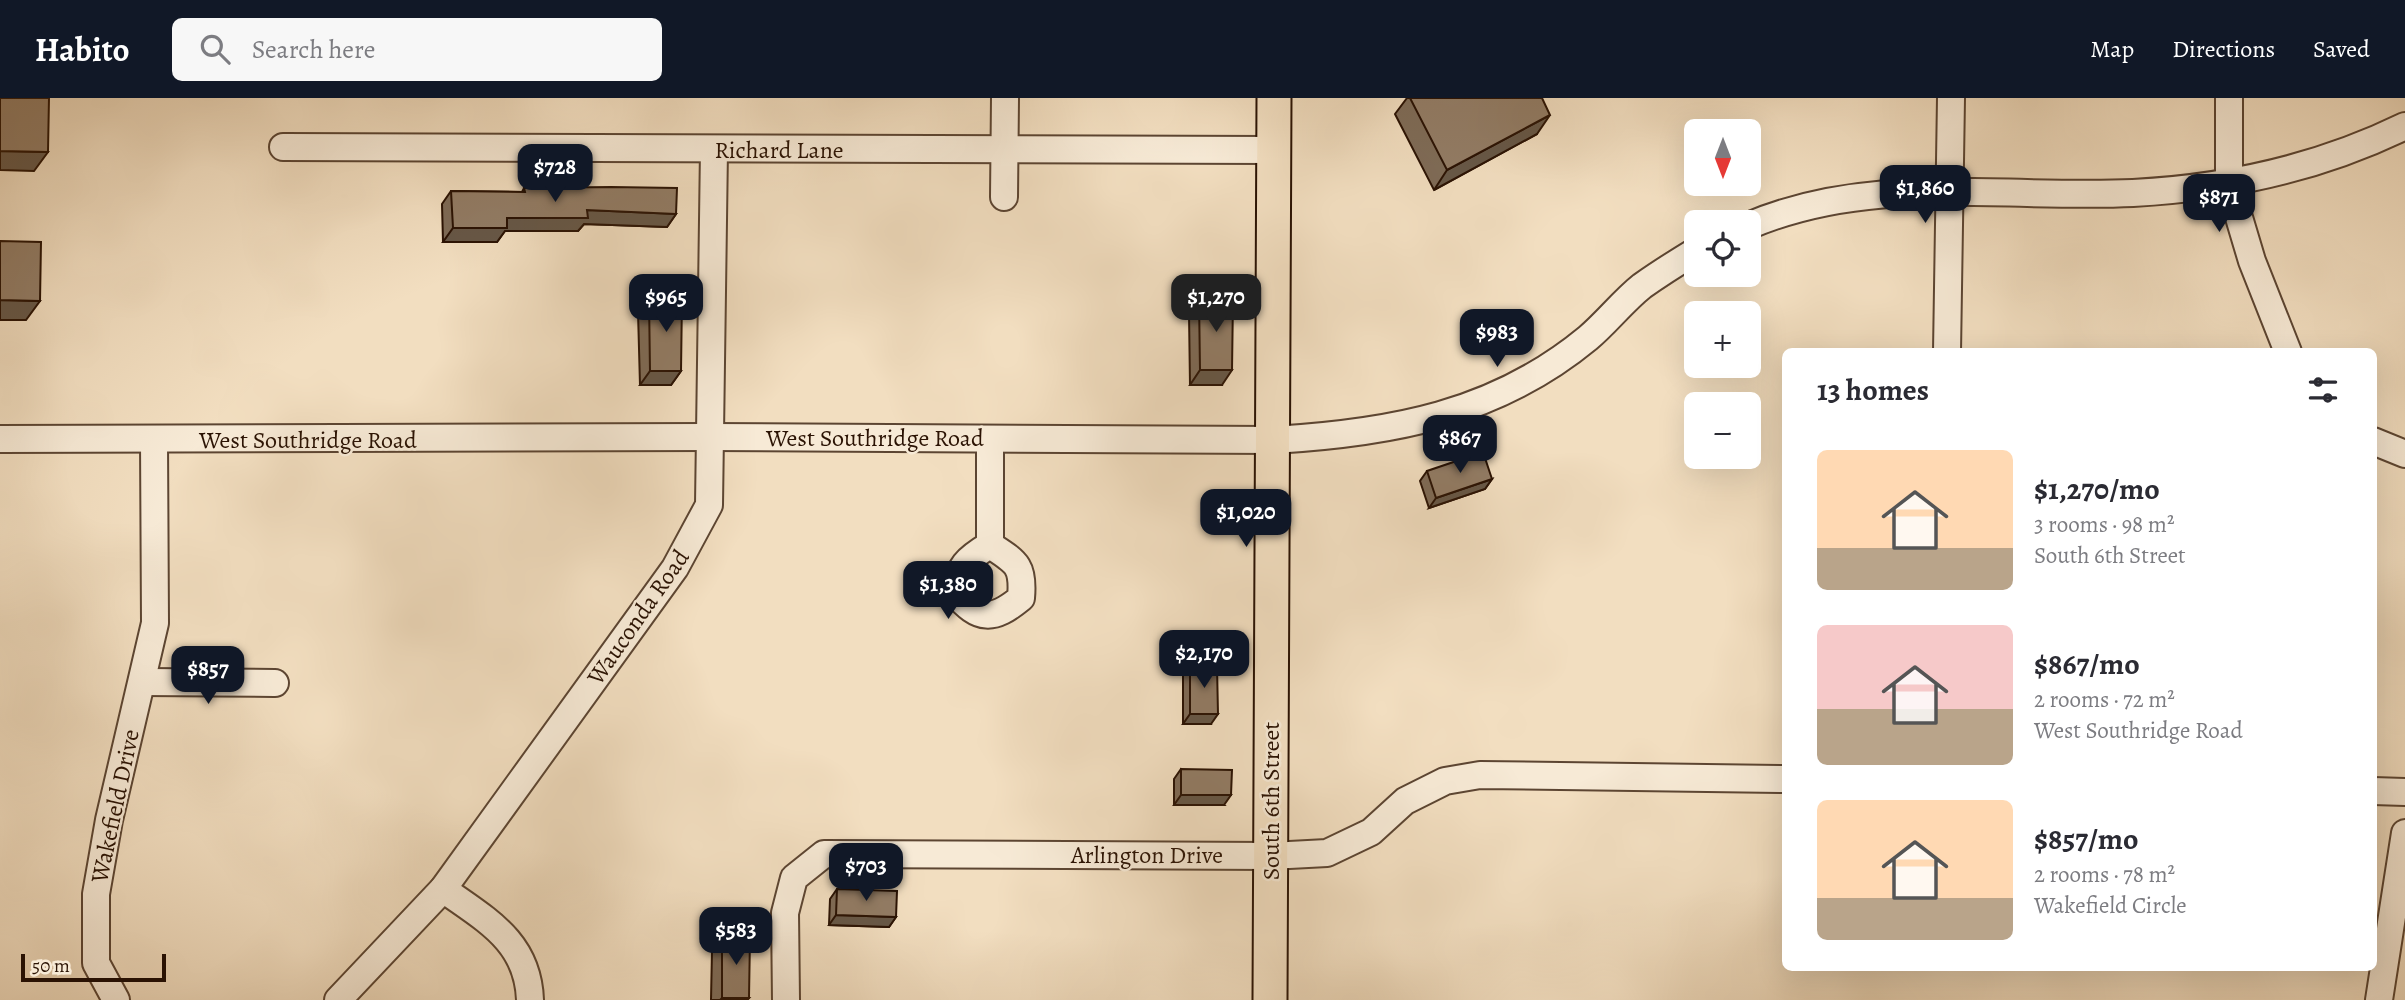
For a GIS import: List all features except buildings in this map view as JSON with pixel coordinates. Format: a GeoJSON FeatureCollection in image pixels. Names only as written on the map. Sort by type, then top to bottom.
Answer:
{"type":"FeatureCollection","features":[{"type":"Feature","properties":{"kind":"main road","name":"South 6th Street"},"geometry":{"type":"LineString","coordinates":[[1270,1000],[1274,98]]}},
{"type":"Feature","properties":{"kind":"street"},"geometry":{"type":"LineString","coordinates":[[1004,197],[1005,98]]}},
{"type":"Feature","properties":{"kind":"street"},"geometry":{"type":"LineString","coordinates":[[1947,348],[1951,98]]}},
{"type":"Feature","properties":{"kind":"street"},"geometry":{"type":"LineString","coordinates":[[2229,98],[2229,184],[2252,261],[2286,348]]}},
{"type":"Feature","properties":{"kind":"street"},"geometry":{"type":"LineString","coordinates":[[1761,221],[1840,198],[1950,190],[2132,193],[2229,184],[2291,170],[2363,146],[2405,126]]}},
{"type":"Feature","properties":{"kind":"street","name":"Richard Lane"},"geometry":{"type":"LineString","coordinates":[[283,147],[1274,150]]}},
{"type":"Feature","properties":{"kind":"street","name":"Wauconda Road"},"geometry":{"type":"LineString","coordinates":[[338,1000],[443,889],[675,569],[709,505],[714,149]]}},
{"type":"Feature","properties":{"kind":"street","name":"West Southridge Road"},"geometry":{"type":"LineString","coordinates":[[0,439],[154,441],[710,437],[1274,440],[1349,435],[1430,420],[1512,388],[1587,338],[1641,287],[1684,259]]}},
{"type":"Feature","properties":{"kind":"street"},"geometry":{"type":"LineString","coordinates":[[990,439],[990,545]]}},
{"type":"Feature","properties":{"kind":"street","name":"Wakefield Drive"},"geometry":{"type":"LineString","coordinates":[[116,1000],[96,963],[96,894],[109,820],[155,623],[154,441]]}},
{"type":"Feature","properties":{"kind":"street"},"geometry":{"type":"LineString","coordinates":[[2377,444],[2405,454]]}},
{"type":"Feature","properties":{"kind":"street"},"geometry":{"type":"LineString","coordinates":[[142,682],[275,682]]}},
{"type":"Feature","properties":{"kind":"street","name":"Arlington Drive"},"geometry":{"type":"LineString","coordinates":[[786,1000],[785,913],[794,878],[824,855],[1270,856],[1327,853],[1371,832],[1405,802],[1445,781],[1480,775],[1782,779]]}},
{"type":"Feature","properties":{"kind":"street"},"geometry":{"type":"LineString","coordinates":[[2377,791],[2405,792]]}},
{"type":"Feature","properties":{"kind":"street"},"geometry":{"type":"LineString","coordinates":[[2379,1000],[2405,833]]}},
{"type":"Feature","properties":{"kind":"street"},"geometry":{"type":"LineString","coordinates":[[443,889],[494,925],[521,954],[530,1000]]}}]}
